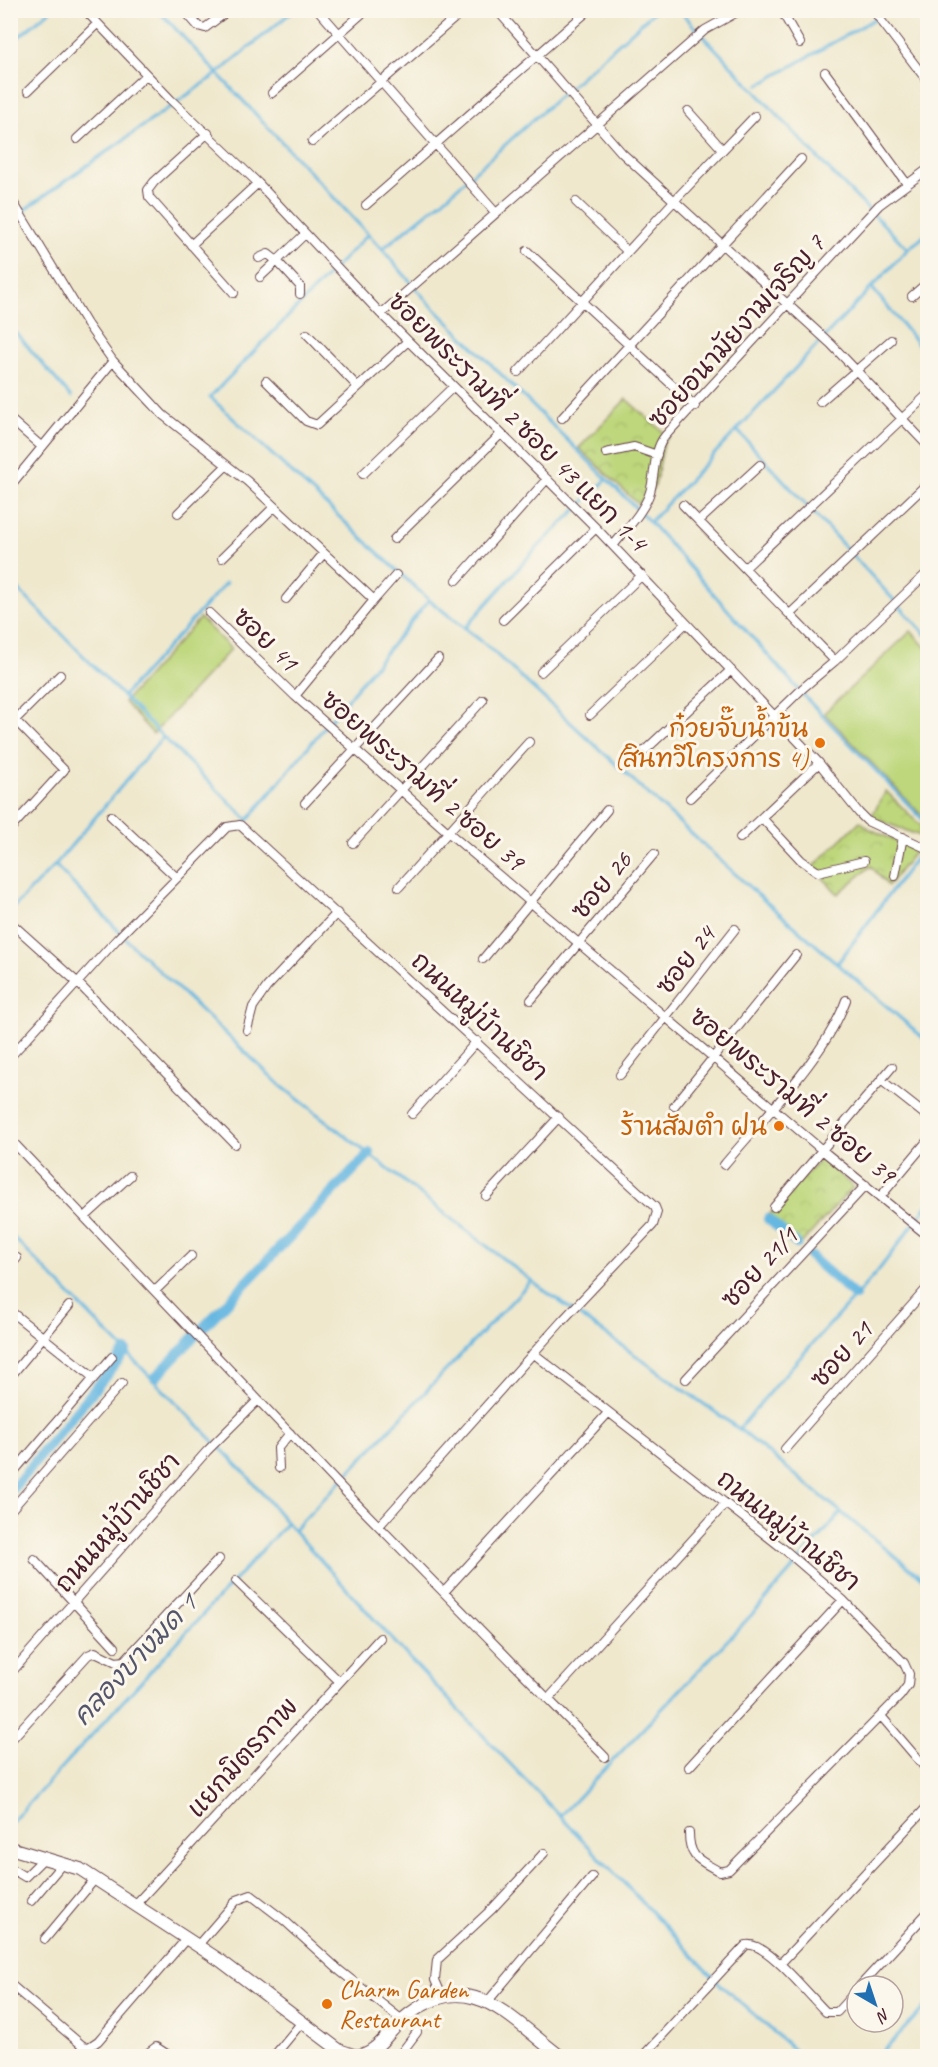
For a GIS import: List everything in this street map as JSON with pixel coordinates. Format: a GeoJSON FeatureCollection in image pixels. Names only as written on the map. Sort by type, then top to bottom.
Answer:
{"type":"FeatureCollection","features":[{"type":"Feature","properties":{"kind":"street","name":"ซอยพระรามที่ 2 ซอย 43 แยก 1-4"},"geometry":{"type":"LineString","coordinates":[[85,10],[96,25],[258,183],[381,314],[642,575],[819,763],[867,821],[924,847]]}},
{"type":"Feature","properties":{"kind":"street"},"geometry":{"type":"LineString","coordinates":[[184,10],[198,26],[205,28],[229,10]]}},
{"type":"Feature","properties":{"kind":"street"},"geometry":{"type":"LineString","coordinates":[[272,93],[366,10]]}},
{"type":"Feature","properties":{"kind":"street"},"geometry":{"type":"LineString","coordinates":[[312,142],[464,10]]}},
{"type":"Feature","properties":{"kind":"street"},"geometry":{"type":"LineString","coordinates":[[497,10],[595,125],[674,201],[831,344],[927,446]]}},
{"type":"Feature","properties":{"kind":"street"},"geometry":{"type":"LineString","coordinates":[[366,205],[589,10]]}},
{"type":"Feature","properties":{"kind":"street"},"geometry":{"type":"LineString","coordinates":[[381,314],[705,30],[741,10]]}},
{"type":"Feature","properties":{"kind":"street"},"geometry":{"type":"LineString","coordinates":[[781,10],[800,42]]}},
{"type":"Feature","properties":{"kind":"street"},"geometry":{"type":"LineString","coordinates":[[873,10],[927,82]]}},
{"type":"Feature","properties":{"kind":"street"},"geometry":{"type":"LineString","coordinates":[[320,12],[495,212]]}},
{"type":"Feature","properties":{"kind":"street"},"geometry":{"type":"LineString","coordinates":[[28,91],[96,25]]}},
{"type":"Feature","properties":{"kind":"street"},"geometry":{"type":"LineString","coordinates":[[825,72],[907,184]]}},
{"type":"Feature","properties":{"kind":"street"},"geometry":{"type":"LineString","coordinates":[[77,139],[146,75]]}},
{"type":"Feature","properties":{"kind":"street"},"geometry":{"type":"LineString","coordinates":[[688,111],[722,149]]}},
{"type":"Feature","properties":{"kind":"street"},"geometry":{"type":"LineString","coordinates":[[518,372],[581,300],[755,116]]}},
{"type":"Feature","properties":{"kind":"street"},"geometry":{"type":"LineString","coordinates":[[208,133],[148,190],[149,197],[234,293]]}},
{"type":"Feature","properties":{"kind":"street"},"geometry":{"type":"LineString","coordinates":[[562,418],[801,159]]}},
{"type":"Feature","properties":{"kind":"street","name":"ซอยอนามัยงามเจริญ 7"},"geometry":{"type":"LineString","coordinates":[[613,546],[645,504],[661,441],[879,205],[927,169]]}},
{"type":"Feature","properties":{"kind":"street"},"geometry":{"type":"LineString","coordinates":[[191,245],[258,183]]}},
{"type":"Feature","properties":{"kind":"street"},"geometry":{"type":"LineString","coordinates":[[10,197],[87,324],[113,361],[163,415],[227,465],[374,600]]}},
{"type":"Feature","properties":{"kind":"street"},"geometry":{"type":"LineString","coordinates":[[576,202],[627,251]]}},
{"type":"Feature","properties":{"kind":"street"},"geometry":{"type":"LineString","coordinates":[[260,277],[305,234]]}},
{"type":"Feature","properties":{"kind":"street"},"geometry":{"type":"LineString","coordinates":[[527,251],[695,406]]}},
{"type":"Feature","properties":{"kind":"street"},"geometry":{"type":"LineString","coordinates":[[259,258],[268,254],[277,261],[300,286],[300,294]]}},
{"type":"Feature","properties":{"kind":"street"},"geometry":{"type":"LineString","coordinates":[[912,296],[927,282]]}},
{"type":"Feature","properties":{"kind":"street"},"geometry":{"type":"LineString","coordinates":[[307,334],[358,387]]}},
{"type":"Feature","properties":{"kind":"street"},"geometry":{"type":"LineString","coordinates":[[820,402],[891,339]]}},
{"type":"Feature","properties":{"kind":"street"},"geometry":{"type":"LineString","coordinates":[[266,381],[313,426],[322,422],[408,341]]}},
{"type":"Feature","properties":{"kind":"street"},"geometry":{"type":"LineString","coordinates":[[10,486],[113,361]]}},
{"type":"Feature","properties":{"kind":"street"},"geometry":{"type":"LineString","coordinates":[[363,474],[453,387]]}},
{"type":"Feature","properties":{"kind":"street"},"geometry":{"type":"LineString","coordinates":[[744,568],[927,394]]}},
{"type":"Feature","properties":{"kind":"street"},"geometry":{"type":"LineString","coordinates":[[10,419],[42,447]]}},
{"type":"Feature","properties":{"kind":"street"},"geometry":{"type":"LineString","coordinates":[[394,539],[501,434]]}},
{"type":"Feature","properties":{"kind":"street"},"geometry":{"type":"LineString","coordinates":[[606,453],[634,447],[657,455]]}},
{"type":"Feature","properties":{"kind":"street"},"geometry":{"type":"LineString","coordinates":[[178,513],[227,465]]}},
{"type":"Feature","properties":{"kind":"street"},"geometry":{"type":"LineString","coordinates":[[699,521],[760,465]]}},
{"type":"Feature","properties":{"kind":"street"},"geometry":{"type":"LineString","coordinates":[[458,580],[547,479]]}},
{"type":"Feature","properties":{"kind":"street"},"geometry":{"type":"LineString","coordinates":[[790,614],[927,483]]}},
{"type":"Feature","properties":{"kind":"street"},"geometry":{"type":"LineString","coordinates":[[683,505],[835,661]]}},
{"type":"Feature","properties":{"kind":"street"},"geometry":{"type":"LineString","coordinates":[[222,558],[274,507]]}},
{"type":"Feature","properties":{"kind":"street"},"geometry":{"type":"LineString","coordinates":[[503,620],[596,528]]}},
{"type":"Feature","properties":{"kind":"street"},"geometry":{"type":"LineString","coordinates":[[286,599],[324,553]]}},
{"type":"Feature","properties":{"kind":"street"},"geometry":{"type":"LineString","coordinates":[[690,798],[776,717],[802,688],[835,661],[927,572]]}},
{"type":"Feature","properties":{"kind":"street","name":"ซอยพระรามที่ 2 ซอย 39"},"geometry":{"type":"LineString","coordinates":[[396,575],[295,696],[448,832],[667,1016],[772,1108],[926,1234]]}},
{"type":"Feature","properties":{"kind":"street"},"geometry":{"type":"LineString","coordinates":[[541,672],[642,575]]}},
{"type":"Feature","properties":{"kind":"street","name":"ซอย 41"},"geometry":{"type":"LineString","coordinates":[[209,613],[295,696]]}},
{"type":"Feature","properties":{"kind":"street"},"geometry":{"type":"LineString","coordinates":[[590,715],[686,623]]}},
{"type":"Feature","properties":{"kind":"street"},"geometry":{"type":"LineString","coordinates":[[305,803],[438,659]]}},
{"type":"Feature","properties":{"kind":"street"},"geometry":{"type":"LineString","coordinates":[[641,754],[731,669]]}},
{"type":"Feature","properties":{"kind":"street"},"geometry":{"type":"LineString","coordinates":[[10,830],[64,770],[13,717],[60,675]]}},
{"type":"Feature","properties":{"kind":"street"},"geometry":{"type":"LineString","coordinates":[[353,843],[483,700]]}},
{"type":"Feature","properties":{"kind":"street"},"geometry":{"type":"LineString","coordinates":[[399,887],[529,742]]}},
{"type":"Feature","properties":{"kind":"street"},"geometry":{"type":"LineString","coordinates":[[740,838],[819,763]]}},
{"type":"Feature","properties":{"kind":"street"},"geometry":{"type":"LineString","coordinates":[[483,959],[607,810]]}},
{"type":"Feature","properties":{"kind":"street"},"geometry":{"type":"LineString","coordinates":[[111,816],[177,878]]}},
{"type":"Feature","properties":{"kind":"street"},"geometry":{"type":"LineString","coordinates":[[762,818],[801,860],[818,872],[864,861]]}},
{"type":"Feature","properties":{"kind":"street","name":"ถนนหมู่บ้านชิชา"},"geometry":{"type":"LineString","coordinates":[[78,983],[117,939],[227,827],[236,824],[244,827],[650,1201],[657,1212],[653,1225],[582,1299],[379,1526]]}},
{"type":"Feature","properties":{"kind":"street"},"geometry":{"type":"LineString","coordinates":[[895,876],[903,837]]}},
{"type":"Feature","properties":{"kind":"street","name":"ซอย 26"},"geometry":{"type":"LineString","coordinates":[[531,1000],[654,854]]}},
{"type":"Feature","properties":{"kind":"street"},"geometry":{"type":"LineString","coordinates":[[248,1030],[254,1007],[267,987],[337,913]]}},
{"type":"Feature","properties":{"kind":"street"},"geometry":{"type":"LineString","coordinates":[[10,922],[78,983],[235,1144]]}},
{"type":"Feature","properties":{"kind":"street","name":"ซอย 24"},"geometry":{"type":"LineString","coordinates":[[620,1075],[735,929]]}},
{"type":"Feature","properties":{"kind":"street"},"geometry":{"type":"LineString","coordinates":[[674,1106],[796,955]]}},
{"type":"Feature","properties":{"kind":"street"},"geometry":{"type":"LineString","coordinates":[[10,1058],[78,983]]}},
{"type":"Feature","properties":{"kind":"street"},"geometry":{"type":"LineString","coordinates":[[724,1165],[772,1108],[835,1025],[846,1000]]}},
{"type":"Feature","properties":{"kind":"street"},"geometry":{"type":"LineString","coordinates":[[412,1114],[477,1041]]}},
{"type":"Feature","properties":{"kind":"street"},"geometry":{"type":"LineString","coordinates":[[774,1207],[892,1067]]}},
{"type":"Feature","properties":{"kind":"street"},"geometry":{"type":"LineString","coordinates":[[881,1080],[927,1117]]}},
{"type":"Feature","properties":{"kind":"street"},"geometry":{"type":"LineString","coordinates":[[486,1196],[559,1117]]}},
{"type":"Feature","properties":{"kind":"street"},"geometry":{"type":"LineString","coordinates":[[10,1139],[332,1478],[605,1757]]}},
{"type":"Feature","properties":{"kind":"street"},"geometry":{"type":"LineString","coordinates":[[881,1196],[927,1140]]}},
{"type":"Feature","properties":{"kind":"street"},"geometry":{"type":"LineString","coordinates":[[85,1217],[130,1176]]}},
{"type":"Feature","properties":{"kind":"street","name":"ซอย 21/1"},"geometry":{"type":"LineString","coordinates":[[686,1379],[866,1185]]}},
{"type":"Feature","properties":{"kind":"street"},"geometry":{"type":"LineString","coordinates":[[155,1291],[191,1256]]}},
{"type":"Feature","properties":{"kind":"street"},"geometry":{"type":"LineString","coordinates":[[10,1266],[17,1258]]}},
{"type":"Feature","properties":{"kind":"street","name":"ซอย 21"},"geometry":{"type":"LineString","coordinates":[[785,1449],[927,1287]]}},
{"type":"Feature","properties":{"kind":"street"},"geometry":{"type":"LineString","coordinates":[[10,1377],[69,1306]]}},
{"type":"Feature","properties":{"kind":"street"},"geometry":{"type":"LineString","coordinates":[[10,1311],[94,1378]]}},
{"type":"Feature","properties":{"kind":"street","name":"ถนนหมู่บ้านชิชา"},"geometry":{"type":"LineString","coordinates":[[533,1353],[803,1565],[843,1600],[893,1650],[909,1674],[908,1684],[881,1716],[729,1870],[720,1872],[698,1859],[689,1847],[689,1833]]}},
{"type":"Feature","properties":{"kind":"street"},"geometry":{"type":"LineString","coordinates":[[10,1476],[112,1357]]}},
{"type":"Feature","properties":{"kind":"street"},"geometry":{"type":"LineString","coordinates":[[10,1510],[122,1383]]}},
{"type":"Feature","properties":{"kind":"street","name":"ถนนหมู่บ้านชิชา"},"geometry":{"type":"LineString","coordinates":[[10,1674],[223,1434],[258,1400]]}},
{"type":"Feature","properties":{"kind":"street"},"geometry":{"type":"LineString","coordinates":[[444,1592],[608,1413]]}},
{"type":"Feature","properties":{"kind":"street"},"geometry":{"type":"LineString","coordinates":[[279,1468],[278,1448],[290,1433]]}},
{"type":"Feature","properties":{"kind":"street"},"geometry":{"type":"LineString","coordinates":[[549,1698],[725,1504]]}},
{"type":"Feature","properties":{"kind":"street"},"geometry":{"type":"LineString","coordinates":[[34,1559],[115,1647]]}},
{"type":"Feature","properties":{"kind":"street"},"geometry":{"type":"LineString","coordinates":[[10,1741],[88,1655],[95,1652],[116,1662],[124,1661],[219,1559]]}},
{"type":"Feature","properties":{"kind":"street"},"geometry":{"type":"LineString","coordinates":[[236,1581],[339,1681]]}},
{"type":"Feature","properties":{"kind":"street"},"geometry":{"type":"LineString","coordinates":[[689,1767],[843,1600]]}},
{"type":"Feature","properties":{"kind":"street","name":"แยกมิตรภาพ"},"geometry":{"type":"LineString","coordinates":[[135,1905],[380,1638]]}},
{"type":"Feature","properties":{"kind":"street"},"geometry":{"type":"LineString","coordinates":[[881,1716],[927,1771]]}},
{"type":"Feature","properties":{"kind":"street"},"geometry":{"type":"LineString","coordinates":[[780,1964],[927,1806]]}},
{"type":"Feature","properties":{"kind":"street"},"geometry":{"type":"LineString","coordinates":[[10,1848],[80,1869],[198,1945],[339,2050],[365,2055],[402,2020],[422,2005],[442,1996],[459,1994],[488,2001],[560,2056]]}},
{"type":"Feature","properties":{"kind":"street"},"geometry":{"type":"LineString","coordinates":[[442,1996],[435,1980],[434,1967],[437,1960],[492,1909],[544,1853]]}},
{"type":"Feature","properties":{"kind":"street"},"geometry":{"type":"LineString","coordinates":[[10,1868],[25,1877],[43,1859]]}},
{"type":"Feature","properties":{"kind":"street"},"geometry":{"type":"LineString","coordinates":[[31,1901],[63,1863]]}},
{"type":"Feature","properties":{"kind":"street"},"geometry":{"type":"LineString","coordinates":[[488,2001],[592,1877]]}},
{"type":"Feature","properties":{"kind":"street"},"geometry":{"type":"LineString","coordinates":[[45,1939],[95,1879]]}},
{"type":"Feature","properties":{"kind":"street"},"geometry":{"type":"LineString","coordinates":[[198,1945],[237,1900],[251,1895],[285,1921],[335,1967],[402,2020]]}},
{"type":"Feature","properties":{"kind":"street"},"geometry":{"type":"LineString","coordinates":[[872,1974],[927,1912]]}},
{"type":"Feature","properties":{"kind":"street"},"geometry":{"type":"LineString","coordinates":[[10,1984],[83,2046],[89,2047],[98,2041],[187,1938]]}},
{"type":"Feature","properties":{"kind":"street"},"geometry":{"type":"LineString","coordinates":[[643,2056],[736,1953],[753,1943],[780,1964],[826,2012],[837,2012],[845,2003]]}},
{"type":"Feature","properties":{"kind":"street"},"geometry":{"type":"LineString","coordinates":[[273,2056],[302,2022]]}},
{"type":"Feature","properties":{"kind":"street"},"geometry":{"type":"LineString","coordinates":[[399,2056],[417,2032]]}},
{"type":"Feature","properties":{"kind":"street"},"geometry":{"type":"LineString","coordinates":[[144,2056],[156,2047],[170,2056]]}},
{"type":"Feature","properties":{"kind":"green space"},"geometry":{"type":"Polygon","coordinates":[[[626,399],[669,437],[664,442],[655,486],[638,504],[579,448],[626,399]]]}},
{"type":"Feature","properties":{"kind":"green space"},"geometry":{"type":"Polygon","coordinates":[[[200,618],[231,649],[153,734],[124,702],[200,618]]]}},
{"type":"Feature","properties":{"kind":"green space"},"geometry":{"type":"Polygon","coordinates":[[[911,631],[927,649],[927,821],[824,713],[911,631]]]}},
{"type":"Feature","properties":{"kind":"green space"},"geometry":{"type":"Polygon","coordinates":[[[886,791],[927,832],[925,838],[871,817],[886,791]]]}},
{"type":"Feature","properties":{"kind":"green space"},"geometry":{"type":"Polygon","coordinates":[[[860,821],[870,829],[916,850],[888,886],[871,866],[838,894],[813,867],[860,821]]]}},
{"type":"Feature","properties":{"kind":"green space"},"geometry":{"type":"Polygon","coordinates":[[[821,1158],[853,1187],[801,1244],[769,1215],[821,1158]]]}},
{"type":"Feature","properties":{"kind":"waterway"},"geometry":{"type":"LineString","coordinates":[[10,44],[51,10]]}},
{"type":"Feature","properties":{"kind":"waterway"},"geometry":{"type":"LineString","coordinates":[[158,10],[382,249],[426,300],[650,522],[805,697],[928,825]]}},
{"type":"Feature","properties":{"kind":"waterway"},"geometry":{"type":"LineString","coordinates":[[10,220],[217,74],[294,10]]}},
{"type":"Feature","properties":{"kind":"waterway"},"geometry":{"type":"LineString","coordinates":[[382,249],[441,202],[656,10]]}},
{"type":"Feature","properties":{"kind":"waterway"},"geometry":{"type":"LineString","coordinates":[[679,10],[834,175],[908,249]]}},
{"type":"Feature","properties":{"kind":"waterway"},"geometry":{"type":"LineString","coordinates":[[759,85],[890,10]]}},
{"type":"Feature","properties":{"kind":"waterway"},"geometry":{"type":"LineString","coordinates":[[650,522],[908,249],[928,233]]}},
{"type":"Feature","properties":{"kind":"waterway"},"geometry":{"type":"LineString","coordinates":[[368,234],[210,397],[429,600],[485,644],[757,894],[928,1042]]}},
{"type":"Feature","properties":{"kind":"waterway"},"geometry":{"type":"LineString","coordinates":[[872,288],[928,356]]}},
{"type":"Feature","properties":{"kind":"waterway"},"geometry":{"type":"LineString","coordinates":[[10,326],[71,397]]}},
{"type":"Feature","properties":{"kind":"waterway"},"geometry":{"type":"LineString","coordinates":[[737,430],[928,637]]}},
{"type":"Feature","properties":{"kind":"waterway"},"geometry":{"type":"LineString","coordinates":[[465,628],[533,552],[606,480]]}},
{"type":"Feature","properties":{"kind":"waterway"},"geometry":{"type":"LineString","coordinates":[[10,581],[163,737]]}},
{"type":"Feature","properties":{"kind":"waterway"},"geometry":{"type":"LineString","coordinates":[[123,696],[226,583]]}},
{"type":"Feature","properties":{"kind":"waterway"},"geometry":{"type":"LineString","coordinates":[[55,865],[163,737],[248,820],[429,600]]}},
{"type":"Feature","properties":{"kind":"waterway"},"geometry":{"type":"LineString","coordinates":[[837,964],[928,842]]}},
{"type":"Feature","properties":{"kind":"waterway"},"geometry":{"type":"LineString","coordinates":[[10,911],[55,865],[133,946],[280,1085],[538,1286],[739,1429]]}},
{"type":"Feature","properties":{"kind":"waterway"},"geometry":{"type":"LineString","coordinates":[[155,1378],[370,1153]]}},
{"type":"Feature","properties":{"kind":"waterway"},"geometry":{"type":"LineString","coordinates":[[928,1205],[878,1271],[739,1429],[928,1583]]}},
{"type":"Feature","properties":{"kind":"waterway"},"geometry":{"type":"LineString","coordinates":[[768,1219],[797,1244]]}},
{"type":"Feature","properties":{"kind":"waterway"},"geometry":{"type":"LineString","coordinates":[[10,1234],[246,1474],[287,1523],[411,1660],[723,1987],[801,2056]]}},
{"type":"Feature","properties":{"kind":"waterway"},"geometry":{"type":"LineString","coordinates":[[810,1256],[855,1296]]}},
{"type":"Feature","properties":{"kind":"waterway"},"geometry":{"type":"LineString","coordinates":[[294,1530],[532,1280]]}},
{"type":"Feature","properties":{"kind":"waterway"},"geometry":{"type":"LineString","coordinates":[[10,1492],[126,1351]]}},
{"type":"Feature","properties":{"kind":"waterway"},"geometry":{"type":"LineString","coordinates":[[560,1816],[760,1606],[840,1514]]}},
{"type":"Feature","properties":{"kind":"waterway","name":"คลองบางมด 1"},"geometry":{"type":"LineString","coordinates":[[10,1824],[287,1523]]}},
{"type":"Feature","properties":{"kind":"waterway"},"geometry":{"type":"LineString","coordinates":[[878,2056],[928,2004]]}},
{"type":"Feature","properties":{"kind":"place","name":"ก๋วยจั๊บน้ำข้น (สินทวีโครงการ 4)"},"geometry":{"type":"Point","coordinates":[820,743]}},
{"type":"Feature","properties":{"kind":"place","name":"ร้านสัมตำ ฝน"},"geometry":{"type":"Point","coordinates":[779,1126]}},
{"type":"Feature","properties":{"kind":"place","name":"Charm Garden Restaurant"},"geometry":{"type":"Point","coordinates":[327,2004]}}]}
